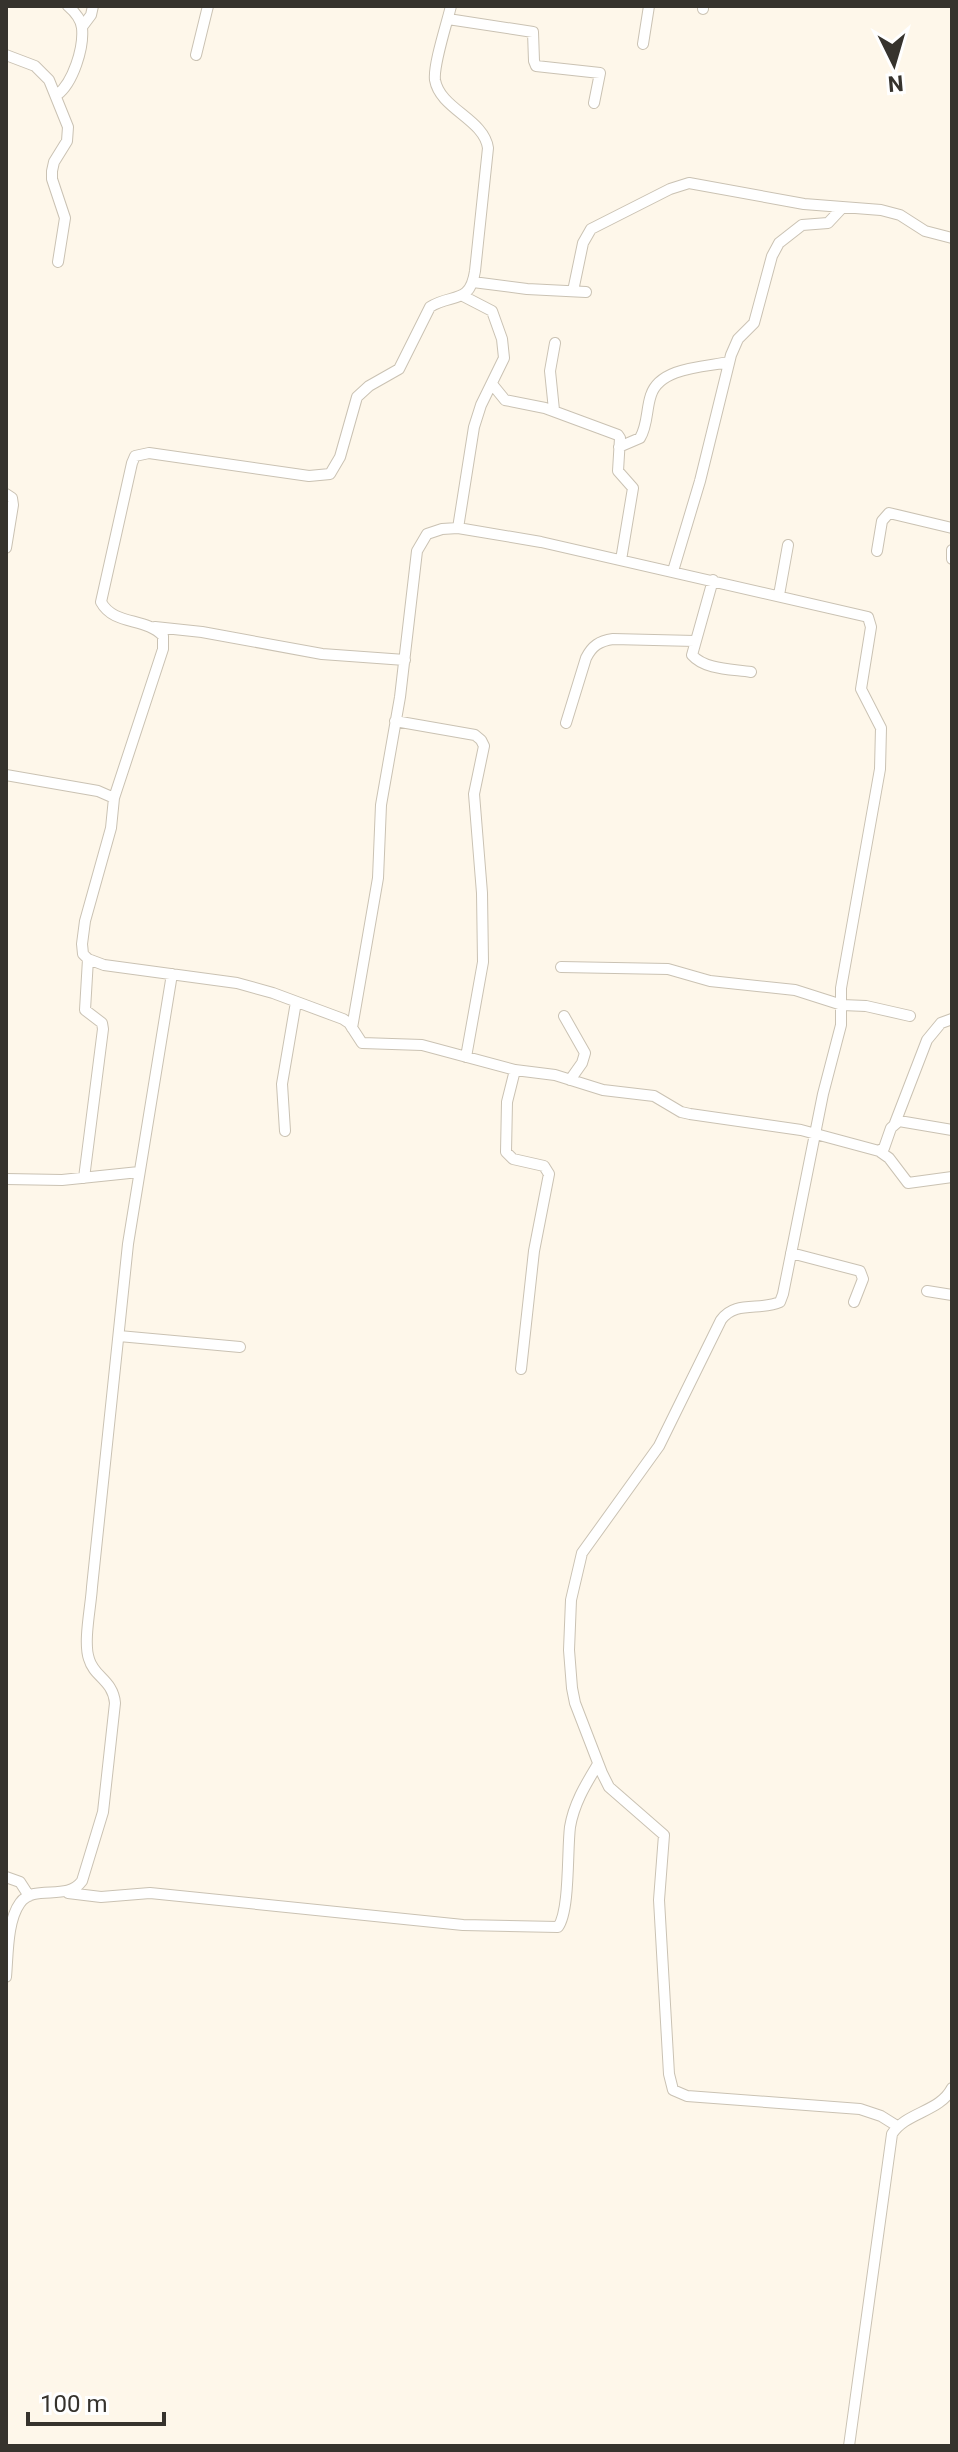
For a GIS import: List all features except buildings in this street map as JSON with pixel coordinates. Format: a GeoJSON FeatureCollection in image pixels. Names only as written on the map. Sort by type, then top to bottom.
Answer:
{"type":"FeatureCollection","features":[{"type":"Feature","properties":{"kind":"street"},"geometry":{"type":"LineString","coordinates":[[68,6],[82,27]]}},
{"type":"Feature","properties":{"kind":"street"},"geometry":{"type":"LineString","coordinates":[[57,95],[69,81],[78,54],[82,27],[91,15],[93,6]]}},
{"type":"Feature","properties":{"kind":"street"},"geometry":{"type":"LineString","coordinates":[[196,55],[208,6]]}},
{"type":"Feature","properties":{"kind":"street"},"geometry":{"type":"LineString","coordinates":[[405,660],[322,654],[202,632],[155,627],[116,617],[106,611],[101,602],[135,456],[149,453],[309,476],[330,474],[340,457],[357,397],[369,386],[399,369],[430,307],[469,291],[473,282],[488,148],[483,134],[437,87],[435,74],[451,6]]}},
{"type":"Feature","properties":{"kind":"street"},"geometry":{"type":"LineString","coordinates":[[643,44],[649,6]]}},
{"type":"Feature","properties":{"kind":"street"},"geometry":{"type":"LineString","coordinates":[[448,19],[533,32],[536,66],[600,73],[594,103]]}},
{"type":"Feature","properties":{"kind":"street"},"geometry":{"type":"LineString","coordinates":[[6,55],[35,66],[49,80],[69,130],[52,171],[65,218],[58,262]]}},
{"type":"Feature","properties":{"kind":"street"},"geometry":{"type":"LineString","coordinates":[[573,291],[583,243],[591,229],[679,186],[699,183],[804,204],[892,212],[925,231],[952,238]]}},
{"type":"Feature","properties":{"kind":"street"},"geometry":{"type":"LineString","coordinates":[[673,571],[700,481],[729,362],[738,339],[754,323],[775,249],[796,228],[828,223],[842,208]]}},
{"type":"Feature","properties":{"kind":"street"},"geometry":{"type":"LineString","coordinates":[[473,282],[586,292]]}},
{"type":"Feature","properties":{"kind":"street"},"geometry":{"type":"LineString","coordinates":[[458,528],[474,427],[504,358],[496,318],[486,306],[463,296]]}},
{"type":"Feature","properties":{"kind":"street"},"geometry":{"type":"LineString","coordinates":[[554,410],[550,371],[555,343]]}},
{"type":"Feature","properties":{"kind":"street"},"geometry":{"type":"LineString","coordinates":[[619,447],[640,438],[654,388],[665,378],[675,373],[729,362]]}},
{"type":"Feature","properties":{"kind":"street"},"geometry":{"type":"LineString","coordinates":[[492,384],[505,400],[554,410],[618,435],[618,471],[633,488],[621,560]]}},
{"type":"Feature","properties":{"kind":"street"},"geometry":{"type":"LineString","coordinates":[[6,494],[12,498],[13,505],[6,548]]}},
{"type":"Feature","properties":{"kind":"street"},"geometry":{"type":"LineString","coordinates":[[877,551],[882,521],[889,513],[952,528]]}},
{"type":"Feature","properties":{"kind":"street"},"geometry":{"type":"LineString","coordinates":[[352,1028],[376,889],[381,805],[405,660],[417,551],[427,534],[458,528],[713,580],[861,614],[871,621],[861,689],[881,728],[880,769],[841,988],[841,1025],[823,1094],[780,1302],[732,1309],[721,1320],[659,1446],[582,1553],[571,1600],[570,1672],[575,1703],[609,1787],[664,1835],[660,1929],[669,2074],[673,2090],[687,2096],[860,2109],[881,2116],[897,2126]]}},
{"type":"Feature","properties":{"kind":"street"},"geometry":{"type":"LineString","coordinates":[[779,595],[788,545]]}},
{"type":"Feature","properties":{"kind":"street"},"geometry":{"type":"LineString","coordinates":[[952,550],[952,559]]}},
{"type":"Feature","properties":{"kind":"street"},"geometry":{"type":"LineString","coordinates":[[713,580],[692,655],[699,662],[751,672]]}},
{"type":"Feature","properties":{"kind":"street"},"geometry":{"type":"LineString","coordinates":[[155,627],[163,636],[160,663],[114,798],[111,828],[83,934],[83,954],[88,959],[104,965],[237,983],[343,1019],[362,1043],[422,1045],[515,1070],[555,1075],[603,1090],[654,1096],[681,1112],[815,1134],[879,1151],[908,1183],[952,1177]]}},
{"type":"Feature","properties":{"kind":"street"},"geometry":{"type":"LineString","coordinates":[[566,723],[586,658],[600,642],[613,639],[695,641]]}},
{"type":"Feature","properties":{"kind":"street"},"geometry":{"type":"LineString","coordinates":[[395,721],[475,735],[484,746],[474,794],[482,893],[483,962],[466,1057]]}},
{"type":"Feature","properties":{"kind":"street"},"geometry":{"type":"LineString","coordinates":[[6,775],[98,791],[114,798]]}},
{"type":"Feature","properties":{"kind":"street"},"geometry":{"type":"LineString","coordinates":[[84,1178],[103,1029],[102,1023],[85,1010],[88,959]]}},
{"type":"Feature","properties":{"kind":"street"},"geometry":{"type":"LineString","coordinates":[[561,967],[668,969],[710,981],[795,990],[842,1005],[859,1005],[910,1016]]}},
{"type":"Feature","properties":{"kind":"street"},"geometry":{"type":"LineString","coordinates":[[66,1893],[76,1889],[82,1881],[104,1807],[114,1693],[89,1662],[88,1644],[99,1506],[128,1244],[172,974]]}},
{"type":"Feature","properties":{"kind":"street"},"geometry":{"type":"LineString","coordinates":[[285,1131],[282,1084],[296,1002]]}},
{"type":"Feature","properties":{"kind":"street"},"geometry":{"type":"LineString","coordinates":[[564,1016],[585,1053],[570,1080]]}},
{"type":"Feature","properties":{"kind":"street"},"geometry":{"type":"LineString","coordinates":[[879,1151],[887,1144],[927,1040],[941,1023],[952,1019]]}},
{"type":"Feature","properties":{"kind":"street"},"geometry":{"type":"LineString","coordinates":[[515,1070],[507,1102],[506,1152],[513,1159],[544,1166],[549,1174],[534,1251],[521,1369]]}},
{"type":"Feature","properties":{"kind":"street"},"geometry":{"type":"LineString","coordinates":[[895,1123],[906,1121],[952,1130]]}},
{"type":"Feature","properties":{"kind":"street"},"geometry":{"type":"LineString","coordinates":[[6,1179],[84,1178],[139,1172]]}},
{"type":"Feature","properties":{"kind":"street"},"geometry":{"type":"LineString","coordinates":[[791,1253],[860,1271],[862,1284],[854,1302]]}},
{"type":"Feature","properties":{"kind":"street"},"geometry":{"type":"LineString","coordinates":[[927,1291],[952,1295]]}},
{"type":"Feature","properties":{"kind":"street"},"geometry":{"type":"LineString","coordinates":[[119,1336],[240,1347]]}},
{"type":"Feature","properties":{"kind":"street"},"geometry":{"type":"LineString","coordinates":[[6,1977],[16,1913],[21,1902],[29,1896],[66,1893],[101,1897],[150,1893],[439,1923],[558,1927],[564,1913],[571,1824],[578,1799],[598,1764]]}},
{"type":"Feature","properties":{"kind":"street"},"geometry":{"type":"LineString","coordinates":[[6,1877],[20,1882],[29,1896]]}},
{"type":"Feature","properties":{"kind":"street"},"geometry":{"type":"LineString","coordinates":[[849,2446],[890,2142],[897,2126],[946,2098],[952,2088]]}}]}
